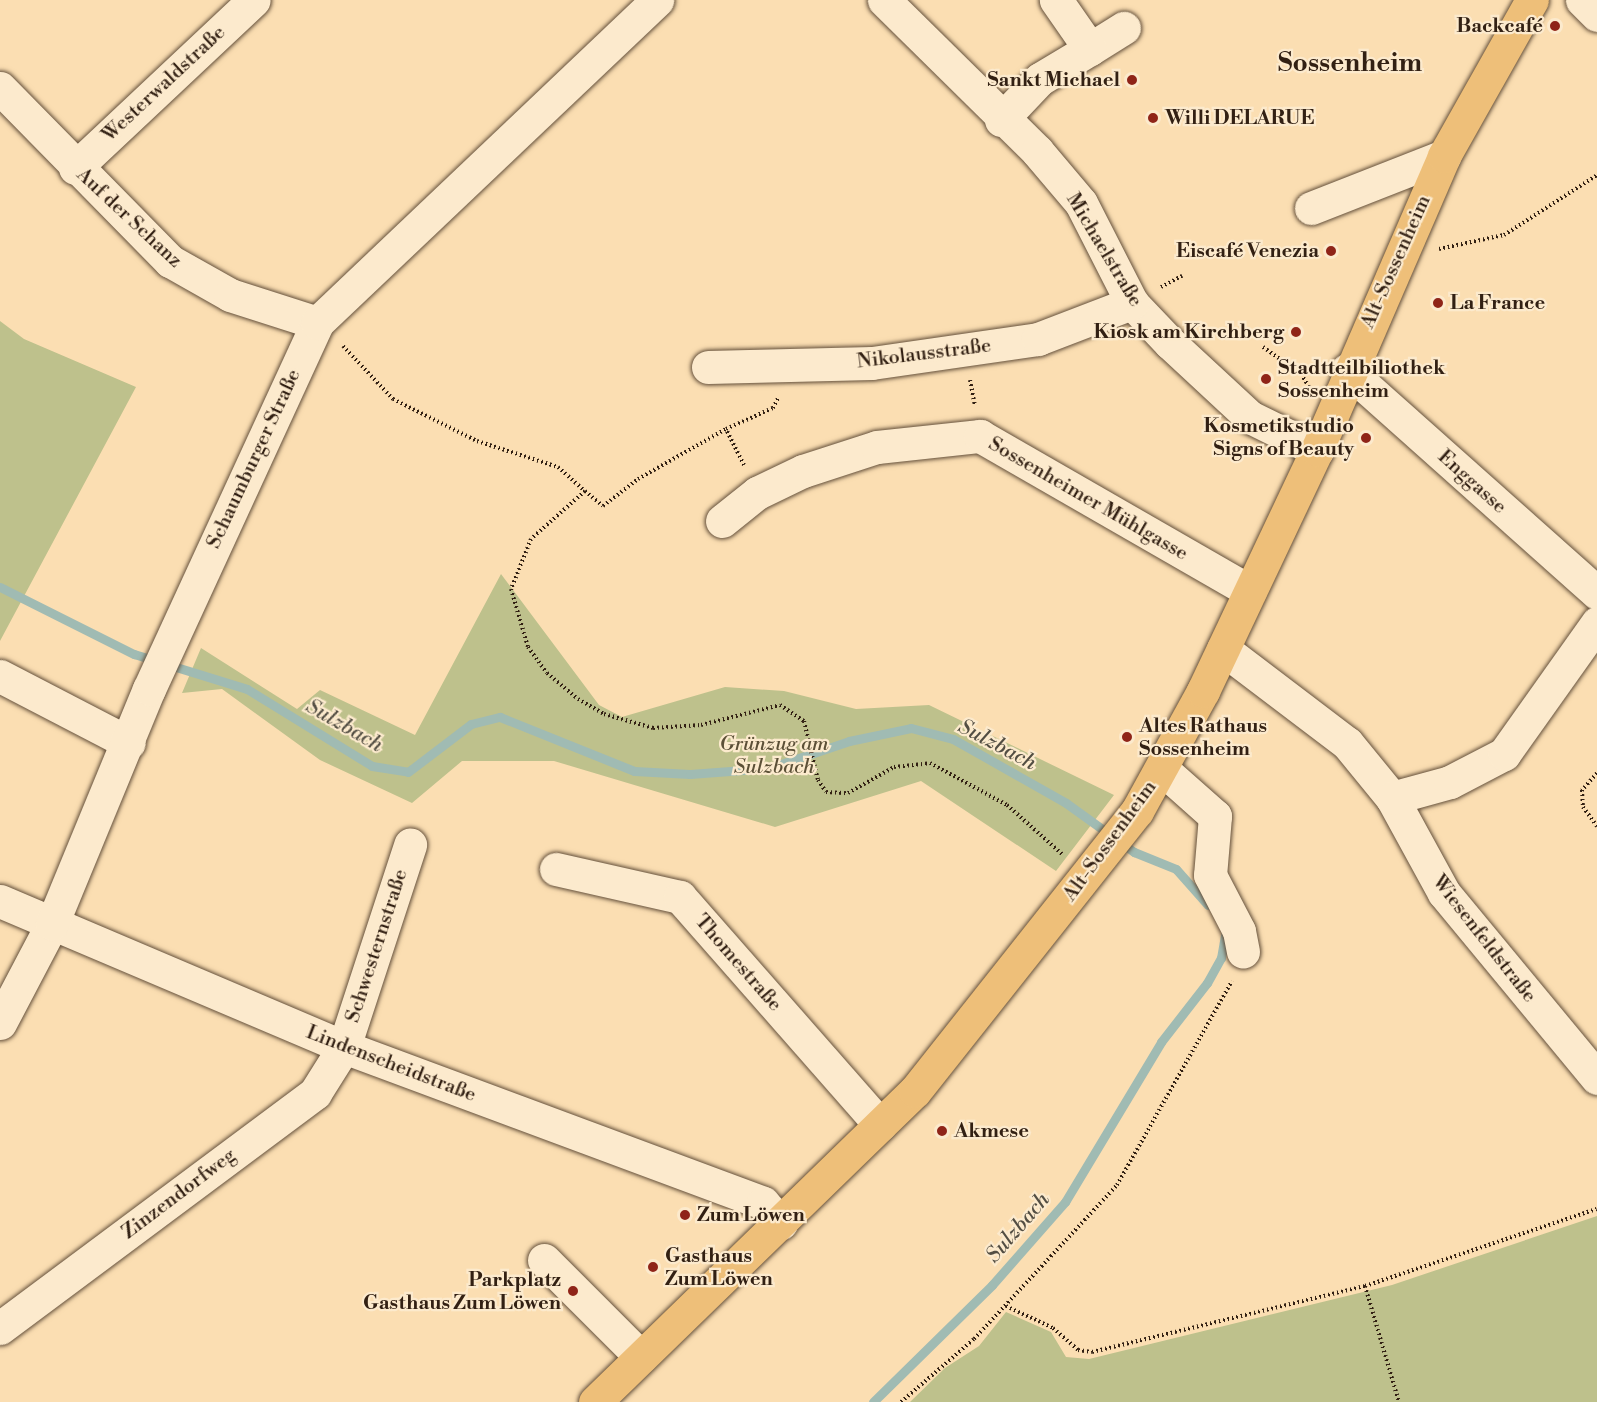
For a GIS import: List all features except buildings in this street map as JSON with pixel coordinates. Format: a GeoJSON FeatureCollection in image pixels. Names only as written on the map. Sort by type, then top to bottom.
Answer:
{"type":"FeatureCollection","features":[{"type":"Feature","properties":{"kind":"main road","name":"Alt-Sossenheim"},"geometry":{"type":"LineString","coordinates":[[595,1402],[915,1091],[1137,811],[1162,769],[1223,649],[1317,450],[1327,418],[1347,370],[1444,156],[1532,0]]}},
{"type":"Feature","properties":{"kind":"street","name":"Westerwaldstraße"},"geometry":{"type":"LineString","coordinates":[[75,168],[254,0]]}},
{"type":"Feature","properties":{"kind":"street","name":"Schaumburger Straße"},"geometry":{"type":"LineString","coordinates":[[0,1023],[52,924],[129,743],[149,689],[317,323],[657,0]]}},
{"type":"Feature","properties":{"kind":"street","name":"Michaelstraße"},"geometry":{"type":"LineString","coordinates":[[884,0],[1002,120],[1037,151],[1081,203],[1132,303],[1250,417],[1317,450]]}},
{"type":"Feature","properties":{"kind":"street"},"geometry":{"type":"LineString","coordinates":[[1056,0],[1090,49]]}},
{"type":"Feature","properties":{"kind":"street"},"geometry":{"type":"LineString","coordinates":[[1582,0],[1597,15]]}},
{"type":"Feature","properties":{"kind":"street"},"geometry":{"type":"LineString","coordinates":[[1002,120],[1040,79],[1124,28]]}},
{"type":"Feature","properties":{"kind":"street","name":"Auf der Schanz"},"geometry":{"type":"LineString","coordinates":[[0,88],[75,168],[170,261],[230,295],[317,323]]}},
{"type":"Feature","properties":{"kind":"street"},"geometry":{"type":"LineString","coordinates":[[1311,208],[1444,156]]}},
{"type":"Feature","properties":{"kind":"street","name":"Nikolausstraße"},"geometry":{"type":"LineString","coordinates":[[708,367],[784,363],[872,363],[1038,339],[1132,303]]}},
{"type":"Feature","properties":{"kind":"street","name":"Enggasse"},"geometry":{"type":"LineString","coordinates":[[1347,370],[1597,593]]}},
{"type":"Feature","properties":{"kind":"street","name":"Sossenheimer Mühlgasse"},"geometry":{"type":"LineString","coordinates":[[722,521],[757,493],[877,447],[980,436],[1250,591]]}},
{"type":"Feature","properties":{"kind":"street"},"geometry":{"type":"LineString","coordinates":[[1392,798],[1450,782],[1504,754],[1597,623]]}},
{"type":"Feature","properties":{"kind":"street","name":"Wiesenfeldstraße"},"geometry":{"type":"LineString","coordinates":[[1223,649],[1347,742],[1392,798],[1443,893],[1597,1078]]}},
{"type":"Feature","properties":{"kind":"street"},"geometry":{"type":"LineString","coordinates":[[0,676],[129,743]]}},
{"type":"Feature","properties":{"kind":"street"},"geometry":{"type":"LineString","coordinates":[[1162,769],[1215,816],[1210,875],[1239,931],[1243,952]]}},
{"type":"Feature","properties":{"kind":"street","name":"Schwesternstraße"},"geometry":{"type":"LineString","coordinates":[[344,1047],[410,845]]}},
{"type":"Feature","properties":{"kind":"street","name":"Thomestraße"},"geometry":{"type":"LineString","coordinates":[[556,869],[680,897],[880,1125]]}},
{"type":"Feature","properties":{"kind":"street","name":"Lindenscheidstraße"},"geometry":{"type":"LineString","coordinates":[[0,901],[344,1047],[763,1203],[781,1222]]}},
{"type":"Feature","properties":{"kind":"street","name":"Zinzendorfweg"},"geometry":{"type":"LineString","coordinates":[[0,1328],[315,1093],[344,1047]]}},
{"type":"Feature","properties":{"kind":"street"},"geometry":{"type":"LineString","coordinates":[[544,1260],[641,1357]]}},
{"type":"Feature","properties":{"kind":"path"},"geometry":{"type":"LineString","coordinates":[[1397,258],[1503,235],[1597,175]]}},
{"type":"Feature","properties":{"kind":"path"},"geometry":{"type":"LineString","coordinates":[[317,323],[393,399],[477,441],[558,467],[603,506],[638,479],[726,429],[773,408],[786,380],[784,363]]}},
{"type":"Feature","properties":{"kind":"path"},"geometry":{"type":"LineString","coordinates":[[1263,347],[1301,374],[1327,418]]}},
{"type":"Feature","properties":{"kind":"path"},"geometry":{"type":"LineString","coordinates":[[964,350],[980,436]]}},
{"type":"Feature","properties":{"kind":"path"},"geometry":{"type":"LineString","coordinates":[[726,429],[757,493]]}},
{"type":"Feature","properties":{"kind":"path"},"geometry":{"type":"LineString","coordinates":[[585,491],[531,539],[514,573],[511,589],[519,628],[548,674],[604,714],[653,728],[701,725],[780,705],[795,711],[806,727],[818,780],[826,792],[848,793],[894,767],[930,763],[1007,805],[1093,868]]}},
{"type":"Feature","properties":{"kind":"path"},"geometry":{"type":"LineString","coordinates":[[1597,773],[1582,790],[1583,807],[1597,826]]}},
{"type":"Feature","properties":{"kind":"path"},"geometry":{"type":"LineString","coordinates":[[901,1402],[1006,1306],[1117,1185],[1230,988],[1243,952]]}},
{"type":"Feature","properties":{"kind":"path"},"geometry":{"type":"LineString","coordinates":[[1006,1306],[1053,1328],[1078,1350],[1092,1352],[1365,1286],[1597,1209]]}},
{"type":"Feature","properties":{"kind":"path"},"geometry":{"type":"LineString","coordinates":[[1365,1286],[1399,1402]]}},
{"type":"Feature","properties":{"kind":"green space"},"geometry":{"type":"Polygon","coordinates":[[[0,321],[24,339],[136,387],[0,641],[0,321]]]}},
{"type":"Feature","properties":{"kind":"green space","name":"Grünzug am Sulzbach"},"geometry":{"type":"Polygon","coordinates":[[[501,574],[599,705],[622,717],[725,687],[784,691],[856,709],[929,705],[1114,795],[1056,871],[921,781],[775,827],[554,761],[462,761],[412,803],[320,760],[222,689],[182,693],[201,648],[297,709],[320,690],[415,735],[501,574]]]}},
{"type":"Feature","properties":{"kind":"green space"},"geometry":{"type":"Polygon","coordinates":[[[1597,1216],[1597,1402],[910,1402],[945,1368],[979,1346],[1006,1312],[1051,1332],[1066,1357],[1089,1359],[1392,1285],[1597,1216]]]}},
{"type":"Feature","properties":{"kind":"waterway","name":"Sulzbach"},"geometry":{"type":"LineString","coordinates":[[0,587],[134,654],[247,689],[372,766],[408,772],[471,724],[500,717],[634,771],[690,774],[769,768],[849,741],[911,728],[953,739],[1066,803],[1134,852],[1176,869],[1208,905]]}},
{"type":"Feature","properties":{"kind":"waterway","name":"Sulzbach"},"geometry":{"type":"LineString","coordinates":[[873,1402],[992,1285],[1065,1202],[1161,1042],[1207,983],[1221,958],[1225,935]]}},
{"type":"Feature","properties":{"kind":"place","name":"Backcafé"},"geometry":{"type":"Point","coordinates":[1555,26]}},
{"type":"Feature","properties":{"kind":"place","name":"Sankt Michael"},"geometry":{"type":"Point","coordinates":[1132,80]}},
{"type":"Feature","properties":{"kind":"place","name":"Willi DELARUE"},"geometry":{"type":"Point","coordinates":[1153,118]}},
{"type":"Feature","properties":{"kind":"place","name":"Eiscafé Venezia"},"geometry":{"type":"Point","coordinates":[1331,251]}},
{"type":"Feature","properties":{"kind":"place","name":"La France"},"geometry":{"type":"Point","coordinates":[1438,303]}},
{"type":"Feature","properties":{"kind":"place","name":"Kiosk am Kirchberg"},"geometry":{"type":"Point","coordinates":[1296,332]}},
{"type":"Feature","properties":{"kind":"place","name":"Stadtteilbiliothek Sossenheim"},"geometry":{"type":"Point","coordinates":[1266,379]}},
{"type":"Feature","properties":{"kind":"place","name":"Kosmetikstudio Signs of Beauty"},"geometry":{"type":"Point","coordinates":[1366,438]}},
{"type":"Feature","properties":{"kind":"place","name":"Altes Rathaus Sossenheim"},"geometry":{"type":"Point","coordinates":[1127,737]}},
{"type":"Feature","properties":{"kind":"place","name":"Akmese"},"geometry":{"type":"Point","coordinates":[942,1131]}},
{"type":"Feature","properties":{"kind":"place","name":"Zum Löwen"},"geometry":{"type":"Point","coordinates":[685,1215]}},
{"type":"Feature","properties":{"kind":"place","name":"Gasthaus Zum Löwen"},"geometry":{"type":"Point","coordinates":[653,1267]}},
{"type":"Feature","properties":{"kind":"place","name":"Parkplatz Gasthaus Zum Löwen"},"geometry":{"type":"Point","coordinates":[573,1291]}},
{"type":"Feature","properties":{"kind":"district","name":"Sossenheim"},"geometry":{"type":"Point","coordinates":[1350,64]}}]}
